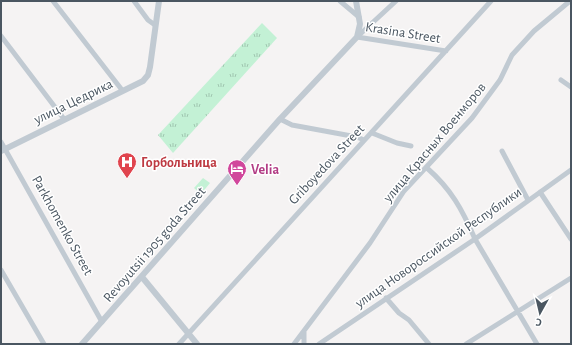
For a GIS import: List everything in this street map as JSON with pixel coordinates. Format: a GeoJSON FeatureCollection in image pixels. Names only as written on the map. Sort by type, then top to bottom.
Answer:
{"type":"FeatureCollection","features":[{"type":"Feature","properties":{"kind":"street"},"geometry":{"type":"LineString","coordinates":[[53,1],[122,90]]}},
{"type":"Feature","properties":{"kind":"street"},"geometry":{"type":"LineString","coordinates":[[134,1],[148,20],[155,25],[159,1]]}},
{"type":"Feature","properties":{"kind":"street","name":"Krasina Street"},"geometry":{"type":"LineString","coordinates":[[340,1],[359,17]]}},
{"type":"Feature","properties":{"kind":"street"},"geometry":{"type":"LineString","coordinates":[[356,1],[360,28],[358,36]]}},
{"type":"Feature","properties":{"kind":"street","name":"Revoyutsii 1905 goda Street"},"geometry":{"type":"LineString","coordinates":[[82,344],[280,119],[358,36],[396,1]]}},
{"type":"Feature","properties":{"kind":"street","name":"Griboyedova Street"},"geometry":{"type":"LineString","coordinates":[[179,344],[491,1]]}},
{"type":"Feature","properties":{"kind":"street","name":"улица Красных Военморов"},"geometry":{"type":"LineString","coordinates":[[294,344],[370,243],[404,191],[472,118],[500,80],[512,55],[534,31],[570,1]]}},
{"type":"Feature","properties":{"kind":"street","name":"улица Цедрика"},"geometry":{"type":"LineString","coordinates":[[4,149],[143,81],[148,75],[150,67],[155,25]]}},
{"type":"Feature","properties":{"kind":"street"},"geometry":{"type":"LineString","coordinates":[[369,26],[366,34],[371,39]]}},
{"type":"Feature","properties":{"kind":"street"},"geometry":{"type":"LineString","coordinates":[[1,36],[64,119]]}},
{"type":"Feature","properties":{"kind":"street","name":"Krasina Street"},"geometry":{"type":"LineString","coordinates":[[358,36],[446,51]]}},
{"type":"Feature","properties":{"kind":"street"},"geometry":{"type":"LineString","coordinates":[[561,80],[571,87]]}},
{"type":"Feature","properties":{"kind":"street"},"geometry":{"type":"LineString","coordinates":[[280,119],[292,125],[364,140]]}},
{"type":"Feature","properties":{"kind":"street"},"geometry":{"type":"LineString","coordinates":[[372,133],[397,143],[411,146]]}},
{"type":"Feature","properties":{"kind":"street","name":"Parkhomenko Street"},"geometry":{"type":"LineString","coordinates":[[1,142],[102,322]]}},
{"type":"Feature","properties":{"kind":"street"},"geometry":{"type":"LineString","coordinates":[[502,151],[528,200]]}},
{"type":"Feature","properties":{"kind":"street"},"geometry":{"type":"LineString","coordinates":[[427,168],[444,182],[453,196],[516,311],[537,344]]}},
{"type":"Feature","properties":{"kind":"street","name":"улица Новороссийской Республики"},"geometry":{"type":"LineString","coordinates":[[319,344],[475,238],[571,170]]}},
{"type":"Feature","properties":{"kind":"street"},"geometry":{"type":"LineString","coordinates":[[540,192],[571,239]]}},
{"type":"Feature","properties":{"kind":"street"},"geometry":{"type":"LineString","coordinates":[[1,270],[44,344]]}},
{"type":"Feature","properties":{"kind":"street"},"geometry":{"type":"LineString","coordinates":[[142,276],[197,344]]}},
{"type":"Feature","properties":{"kind":"street"},"geometry":{"type":"LineString","coordinates":[[466,344],[516,311],[571,278]]}},
{"type":"Feature","properties":{"kind":"street"},"geometry":{"type":"LineString","coordinates":[[386,298],[399,313],[409,320],[429,344]]}},
{"type":"Feature","properties":{"kind":"street"},"geometry":{"type":"LineString","coordinates":[[304,332],[304,344]]}},
{"type":"Feature","properties":{"kind":"green space"},"geometry":{"type":"Polygon","coordinates":[[[262,23],[277,38],[173,153],[158,135],[262,23]]]}},
{"type":"Feature","properties":{"kind":"green space"},"geometry":{"type":"Polygon","coordinates":[[[203,178],[210,183],[201,194],[194,188],[203,178]]]}},
{"type":"Feature","properties":{"kind":"place","name":"Горбольница"},"geometry":{"type":"Point","coordinates":[127,179]}},
{"type":"Feature","properties":{"kind":"place","name":"Velia"},"geometry":{"type":"Point","coordinates":[237,186]}}]}
